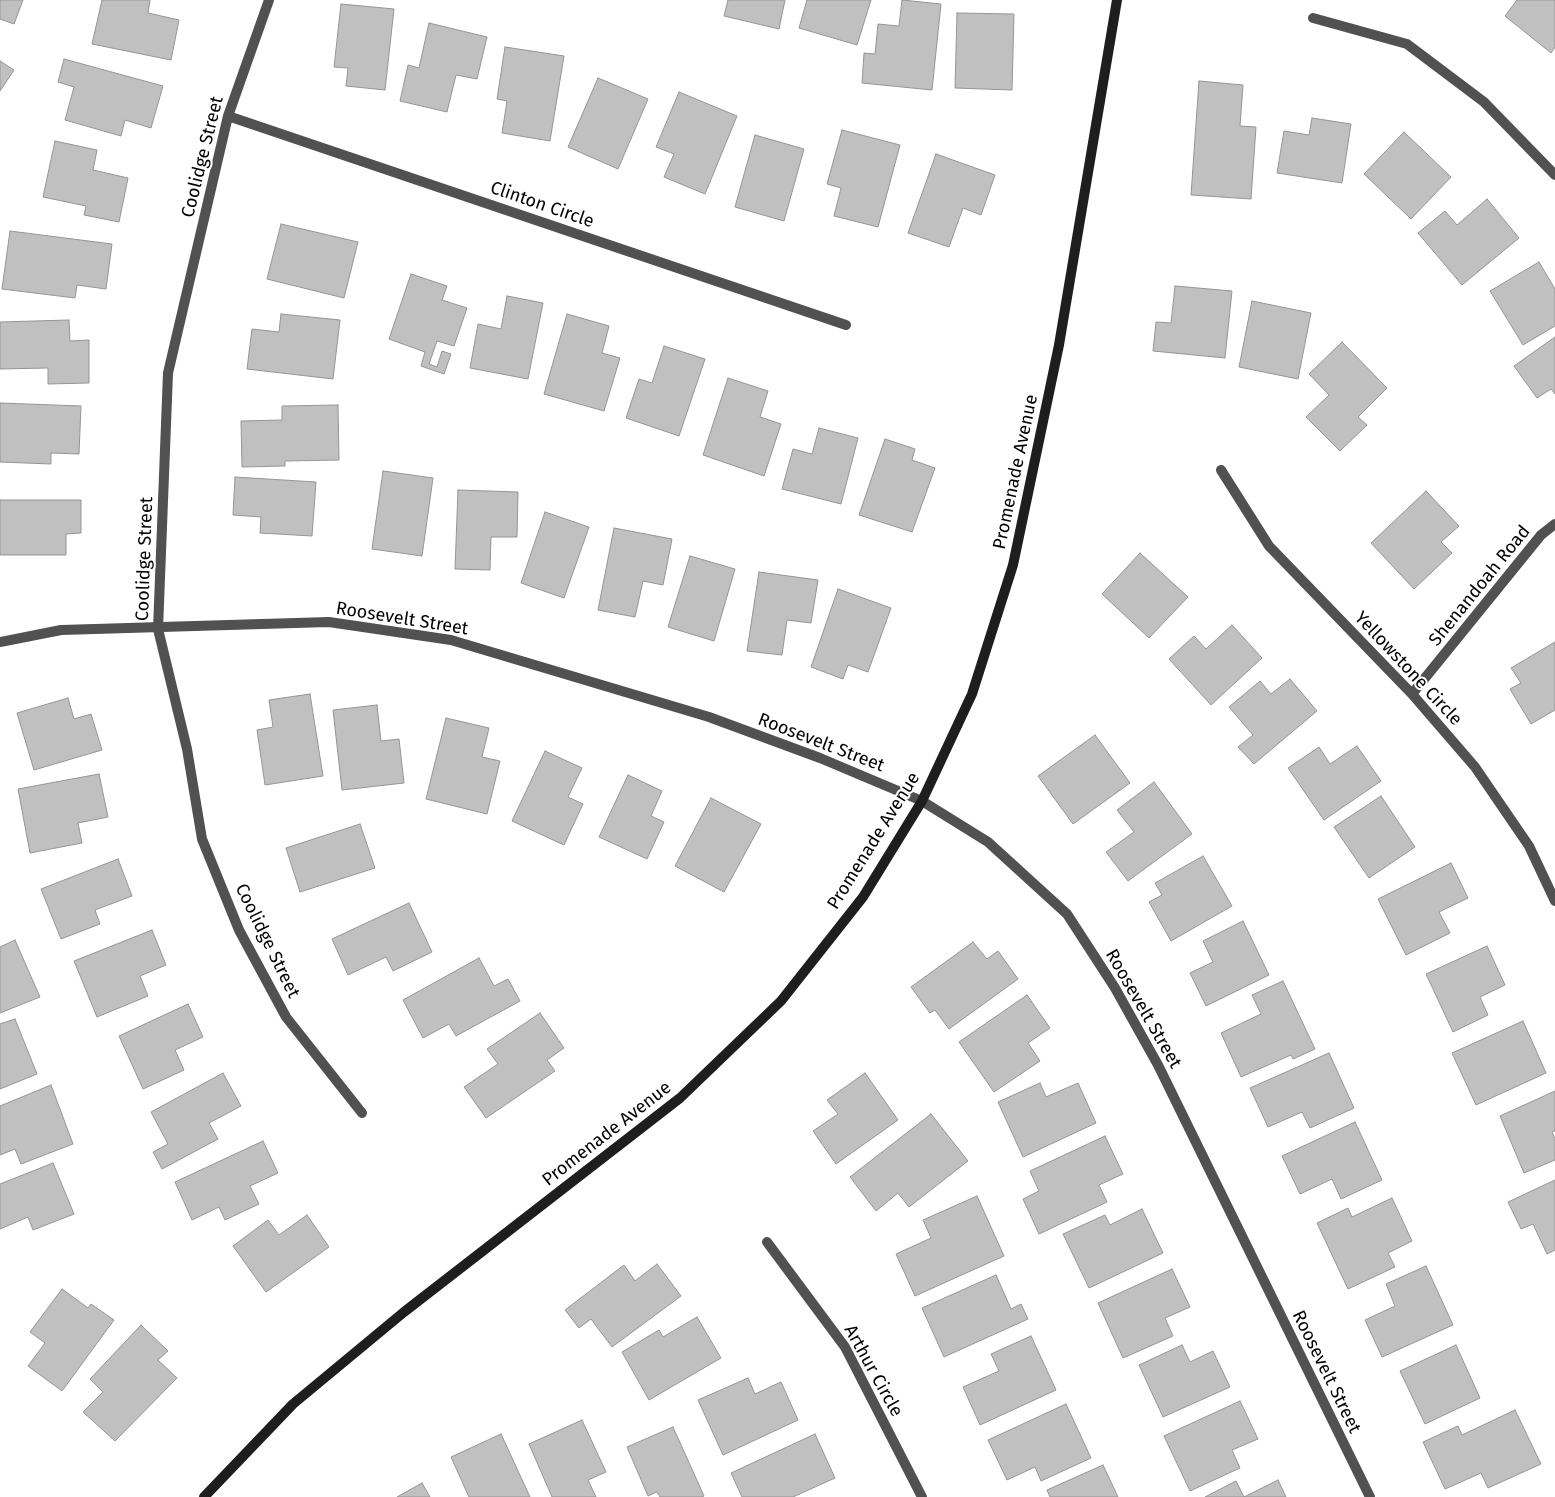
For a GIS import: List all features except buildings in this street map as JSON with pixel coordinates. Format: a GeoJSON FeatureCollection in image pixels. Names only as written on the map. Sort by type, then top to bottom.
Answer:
{"type":"FeatureCollection","features":[{"type":"Feature","properties":{"kind":"main road","name":"Promenade Avenue"},"geometry":{"type":"LineString","coordinates":[[204,1497],[293,1404],[404,1312],[680,1098],[781,1001],[863,897],[922,801],[972,694],[1013,565],[1059,345],[1117,0]]}},
{"type":"Feature","properties":{"kind":"street","name":"Coolidge Street"},"geometry":{"type":"LineString","coordinates":[[269,0],[228,116],[168,373],[158,629],[187,749],[202,839],[239,930],[286,1017],[362,1113]]}},
{"type":"Feature","properties":{"kind":"street"},"geometry":{"type":"LineString","coordinates":[[1313,18],[1407,44],[1484,102],[1555,175]]}},
{"type":"Feature","properties":{"kind":"street","name":"Clinton Circle"},"geometry":{"type":"LineString","coordinates":[[228,116],[846,325]]}},
{"type":"Feature","properties":{"kind":"street","name":"Yellowstone Circle"},"geometry":{"type":"LineString","coordinates":[[1221,470],[1269,546],[1412,694],[1475,767],[1529,846],[1555,902]]}},
{"type":"Feature","properties":{"kind":"street","name":"Shenandoah Road"},"geometry":{"type":"LineString","coordinates":[[1412,694],[1542,535],[1555,524]]}},
{"type":"Feature","properties":{"kind":"street","name":"Roosevelt Street"},"geometry":{"type":"LineString","coordinates":[[0,642],[61,630],[158,629],[329,622],[451,640],[709,718],[820,758],[922,801],[988,842],[1067,914],[1115,988],[1158,1065],[1370,1497]]}},
{"type":"Feature","properties":{"kind":"street","name":"Arthur Circle"},"geometry":{"type":"LineString","coordinates":[[767,1242],[845,1347],[922,1497]]}}]}
